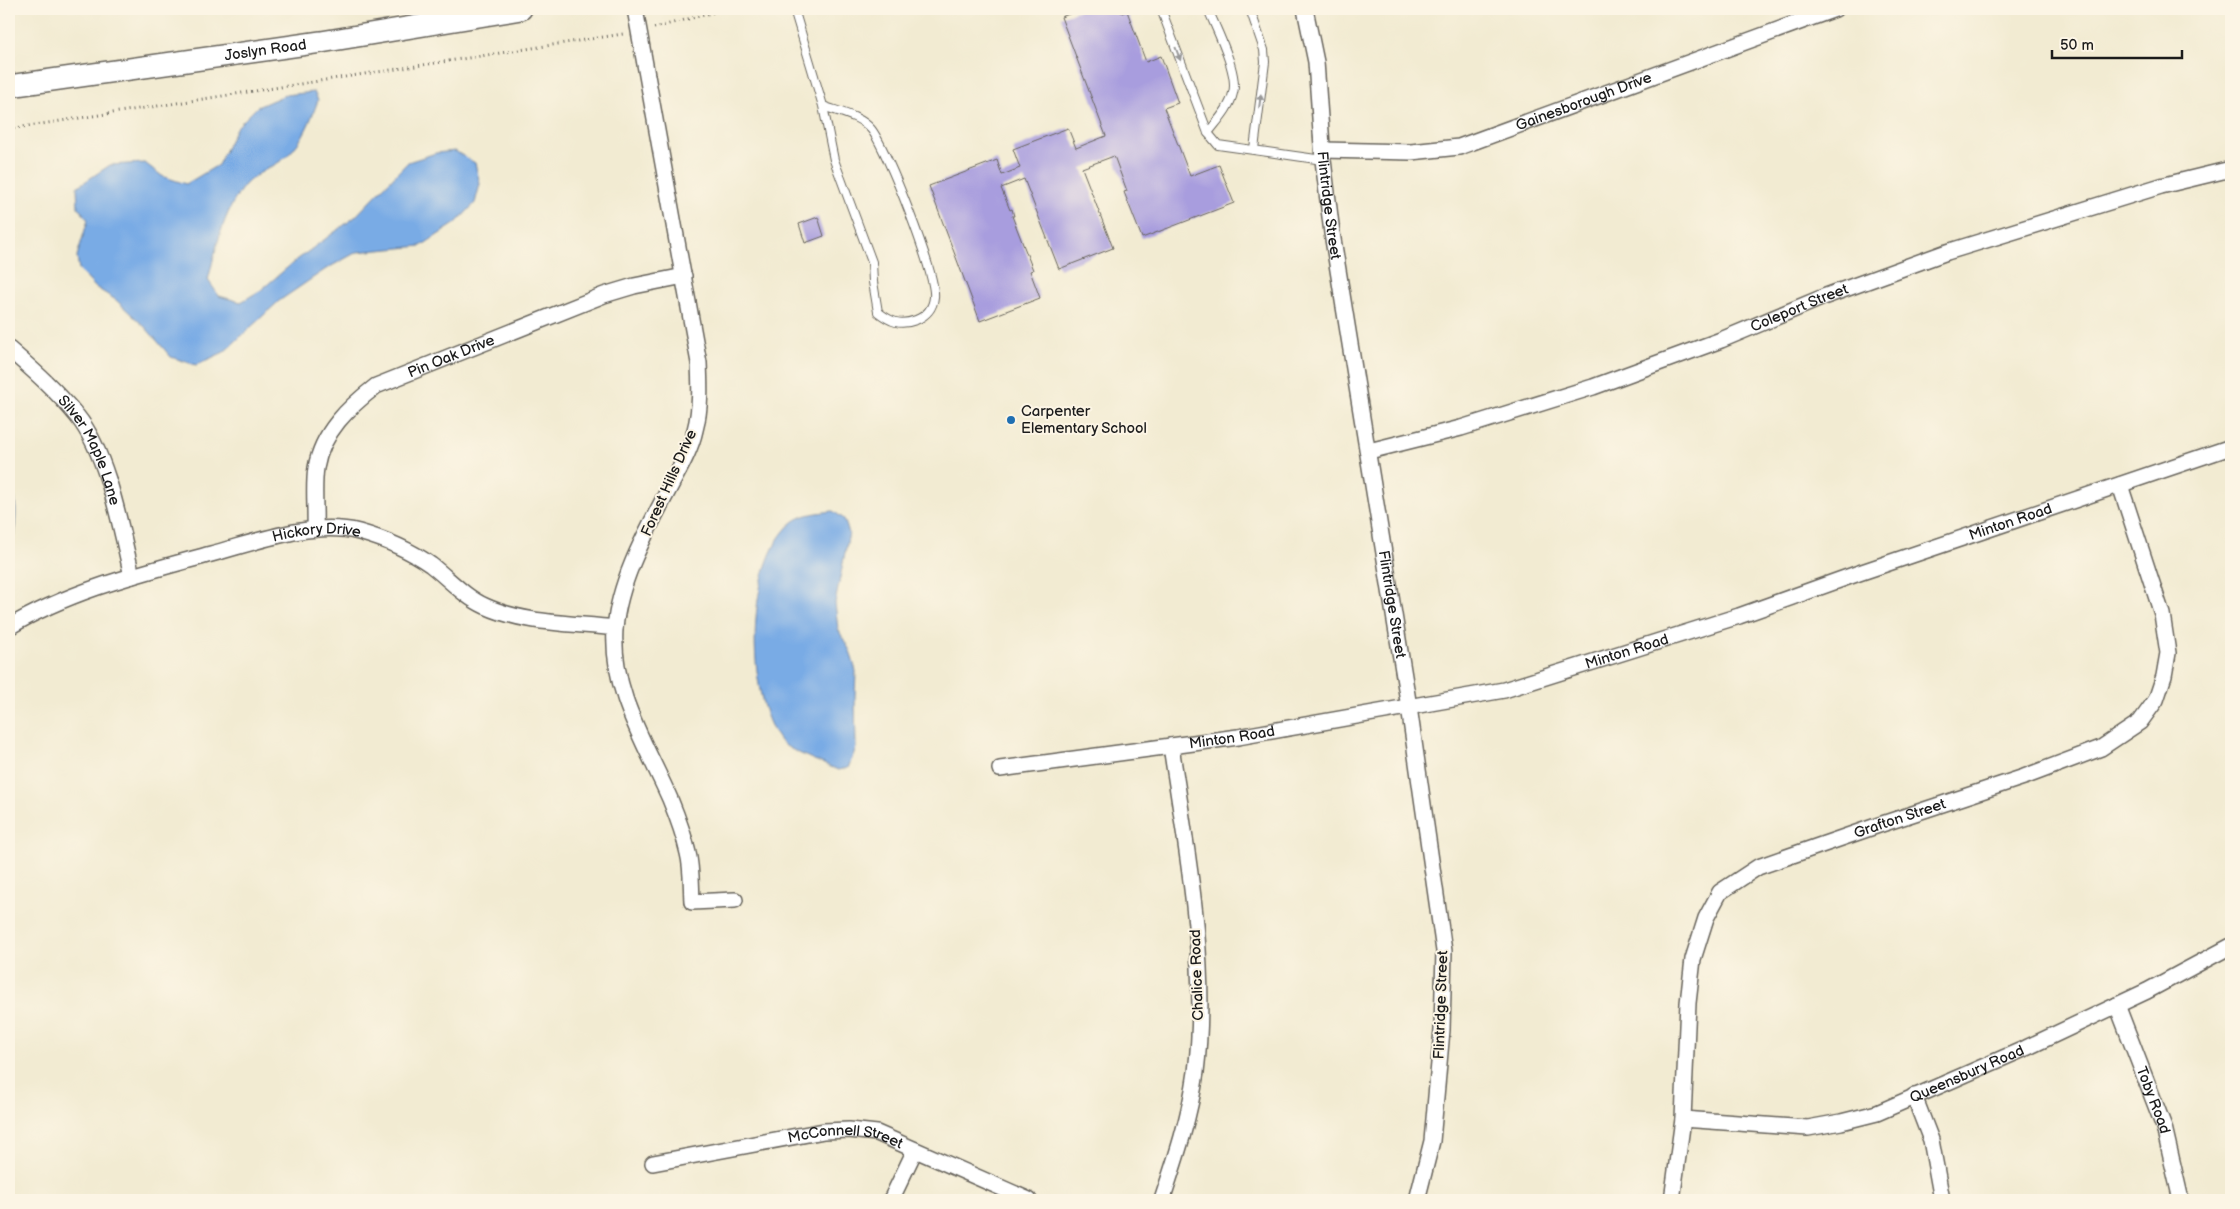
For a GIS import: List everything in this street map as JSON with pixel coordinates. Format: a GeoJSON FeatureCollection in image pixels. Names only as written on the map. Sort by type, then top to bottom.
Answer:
{"type":"FeatureCollection","features":[{"type":"Feature","properties":{"kind":"street","name":"Joslyn Road"},"geometry":{"type":"LineString","coordinates":[[9,86],[321,42],[521,9]]}},
{"type":"Feature","properties":{"kind":"street","name":"Forest Hills Drive"},"geometry":{"type":"LineString","coordinates":[[635,9],[699,362],[700,398],[695,431],[624,587],[615,628],[615,655],[620,685],[631,716],[670,800],[689,854],[692,902],[735,900]]}},
{"type":"Feature","properties":{"kind":"street","name":"Flintridge Street"},"geometry":{"type":"LineString","coordinates":[[1305,9],[1316,62],[1323,155],[1332,233],[1369,451],[1409,707],[1444,951],[1442,1030],[1432,1141],[1417,1200]]}},
{"type":"Feature","properties":{"kind":"street","name":"Gainesborough Drive"},"geometry":{"type":"LineString","coordinates":[[1323,155],[1411,152],[1459,147],[1835,9]]}},
{"type":"Feature","properties":{"kind":"street","name":"Coleport Street"},"geometry":{"type":"LineString","coordinates":[[1369,451],[1461,428],[1593,387],[1721,340],[1826,296],[1947,252],[2161,186],[2231,169]]}},
{"type":"Feature","properties":{"kind":"street","name":"Pin Oak Drive"},"geometry":{"type":"LineString","coordinates":[[315,529],[316,468],[327,437],[350,406],[376,386],[604,295],[634,286],[684,276]]}},
{"type":"Feature","properties":{"kind":"street","name":"Silver Maple Lane"},"geometry":{"type":"LineString","coordinates":[[9,349],[47,383],[78,418],[94,444],[114,500],[132,576]]}},
{"type":"Feature","properties":{"kind":"street","name":"Minton Road"},"geometry":{"type":"LineString","coordinates":[[1000,769],[1171,746],[1409,707],[1514,687],[1739,616],[1859,573],[2231,447]]}},
{"type":"Feature","properties":{"kind":"street","name":"Grafton Street"},"geometry":{"type":"LineString","coordinates":[[1672,1200],[1683,1119],[1688,1003],[1693,959],[1706,918],[1720,892],[1758,867],[2024,777],[2101,748],[2140,722],[2156,700],[2164,676],[2168,653],[2162,614],[2120,485]]}},
{"type":"Feature","properties":{"kind":"street","name":"Hickory Drive"},"geometry":{"type":"LineString","coordinates":[[9,627],[64,599],[132,576],[271,538],[322,528],[358,532],[401,547],[430,564],[465,594],[484,606],[509,615],[615,628]]}},
{"type":"Feature","properties":{"kind":"street","name":"Chalice Road"},"geometry":{"type":"LineString","coordinates":[[1162,1200],[1186,1127],[1196,1072],[1200,1009],[1198,956],[1190,874],[1171,746]]}},
{"type":"Feature","properties":{"kind":"street","name":"Queensbury Road"},"geometry":{"type":"LineString","coordinates":[[1683,1119],[1808,1128],[1877,1113],[2026,1048],[2148,991],[2231,946]]}},
{"type":"Feature","properties":{"kind":"street","name":"Toby Road"},"geometry":{"type":"LineString","coordinates":[[2117,1005],[2164,1127],[2181,1200]]}},
{"type":"Feature","properties":{"kind":"street"},"geometry":{"type":"LineString","coordinates":[[1914,1096],[1930,1140],[1942,1200]]}},
{"type":"Feature","properties":{"kind":"street","name":"McConnell Street"},"geometry":{"type":"LineString","coordinates":[[652,1163],[768,1140],[840,1130],[877,1132],[1029,1200]]}},
{"type":"Feature","properties":{"kind":"street"},"geometry":{"type":"LineString","coordinates":[[891,1200],[915,1150]]}},
{"type":"Feature","properties":{"kind":"lane"},"geometry":{"type":"LineString","coordinates":[[794,9],[823,106],[834,160],[872,262],[878,312],[892,323],[908,323],[920,319],[931,308],[934,296],[931,272],[884,150],[870,128],[853,116],[823,106]]}},
{"type":"Feature","properties":{"kind":"lane"},"geometry":{"type":"LineString","coordinates":[[1160,9],[1208,133],[1218,145],[1323,155]]}},
{"type":"Feature","properties":{"kind":"lane"},"geometry":{"type":"LineString","coordinates":[[1208,9],[1231,69],[1234,92],[1230,102],[1208,133]]}},
{"type":"Feature","properties":{"kind":"lane"},"geometry":{"type":"LineString","coordinates":[[1250,9],[1262,43],[1265,62],[1254,149]]}},
{"type":"Feature","properties":{"kind":"path"},"geometry":{"type":"LineString","coordinates":[[9,129],[639,31],[726,9]]}},
{"type":"Feature","properties":{"kind":"water"},"geometry":{"type":"Polygon","coordinates":[[[314,92],[318,100],[298,144],[282,160],[248,182],[230,208],[217,244],[208,280],[219,296],[241,302],[261,290],[294,262],[355,217],[408,162],[436,153],[455,151],[475,163],[480,184],[475,203],[456,223],[421,246],[357,252],[326,269],[279,301],[224,352],[196,365],[171,357],[146,328],[116,300],[95,287],[79,270],[77,256],[88,220],[78,207],[77,187],[110,165],[145,163],[162,176],[186,184],[218,165],[236,128],[257,107],[285,95],[314,92]]]}},
{"type":"Feature","properties":{"kind":"water"},"geometry":{"type":"Polygon","coordinates":[[[9,480],[15,497],[16,517],[14,536],[9,554],[9,480]]]}},
{"type":"Feature","properties":{"kind":"water"},"geometry":{"type":"Polygon","coordinates":[[[833,511],[844,519],[849,533],[835,603],[838,629],[850,651],[856,671],[856,748],[848,768],[838,770],[798,752],[780,741],[769,720],[761,693],[756,662],[755,629],[759,596],[766,566],[777,541],[793,522],[798,519],[812,514],[833,511]]]}},
{"type":"Feature","properties":{"kind":"building"},"geometry":{"type":"Polygon","coordinates":[[[1082,9],[1120,9],[1122,13],[1127,11],[1146,62],[1161,56],[1178,103],[1164,108],[1190,176],[1219,165],[1234,203],[1142,238],[1124,192],[1127,191],[1114,156],[1082,168],[1113,248],[1059,269],[1024,179],[1001,188],[1010,210],[1012,209],[1014,216],[1012,216],[1033,270],[1030,271],[1040,298],[980,321],[929,186],[997,160],[1002,175],[1020,168],[1013,149],[1068,128],[1076,148],[1106,136],[1061,17],[1082,9]]]}},
{"type":"Feature","properties":{"kind":"building"},"geometry":{"type":"Polygon","coordinates":[[[818,217],[824,236],[805,243],[799,224],[818,217]]]}},
{"type":"Feature","properties":{"kind":"place","name":"Carpenter Elementary School"},"geometry":{"type":"Point","coordinates":[1011,420]}}]}
